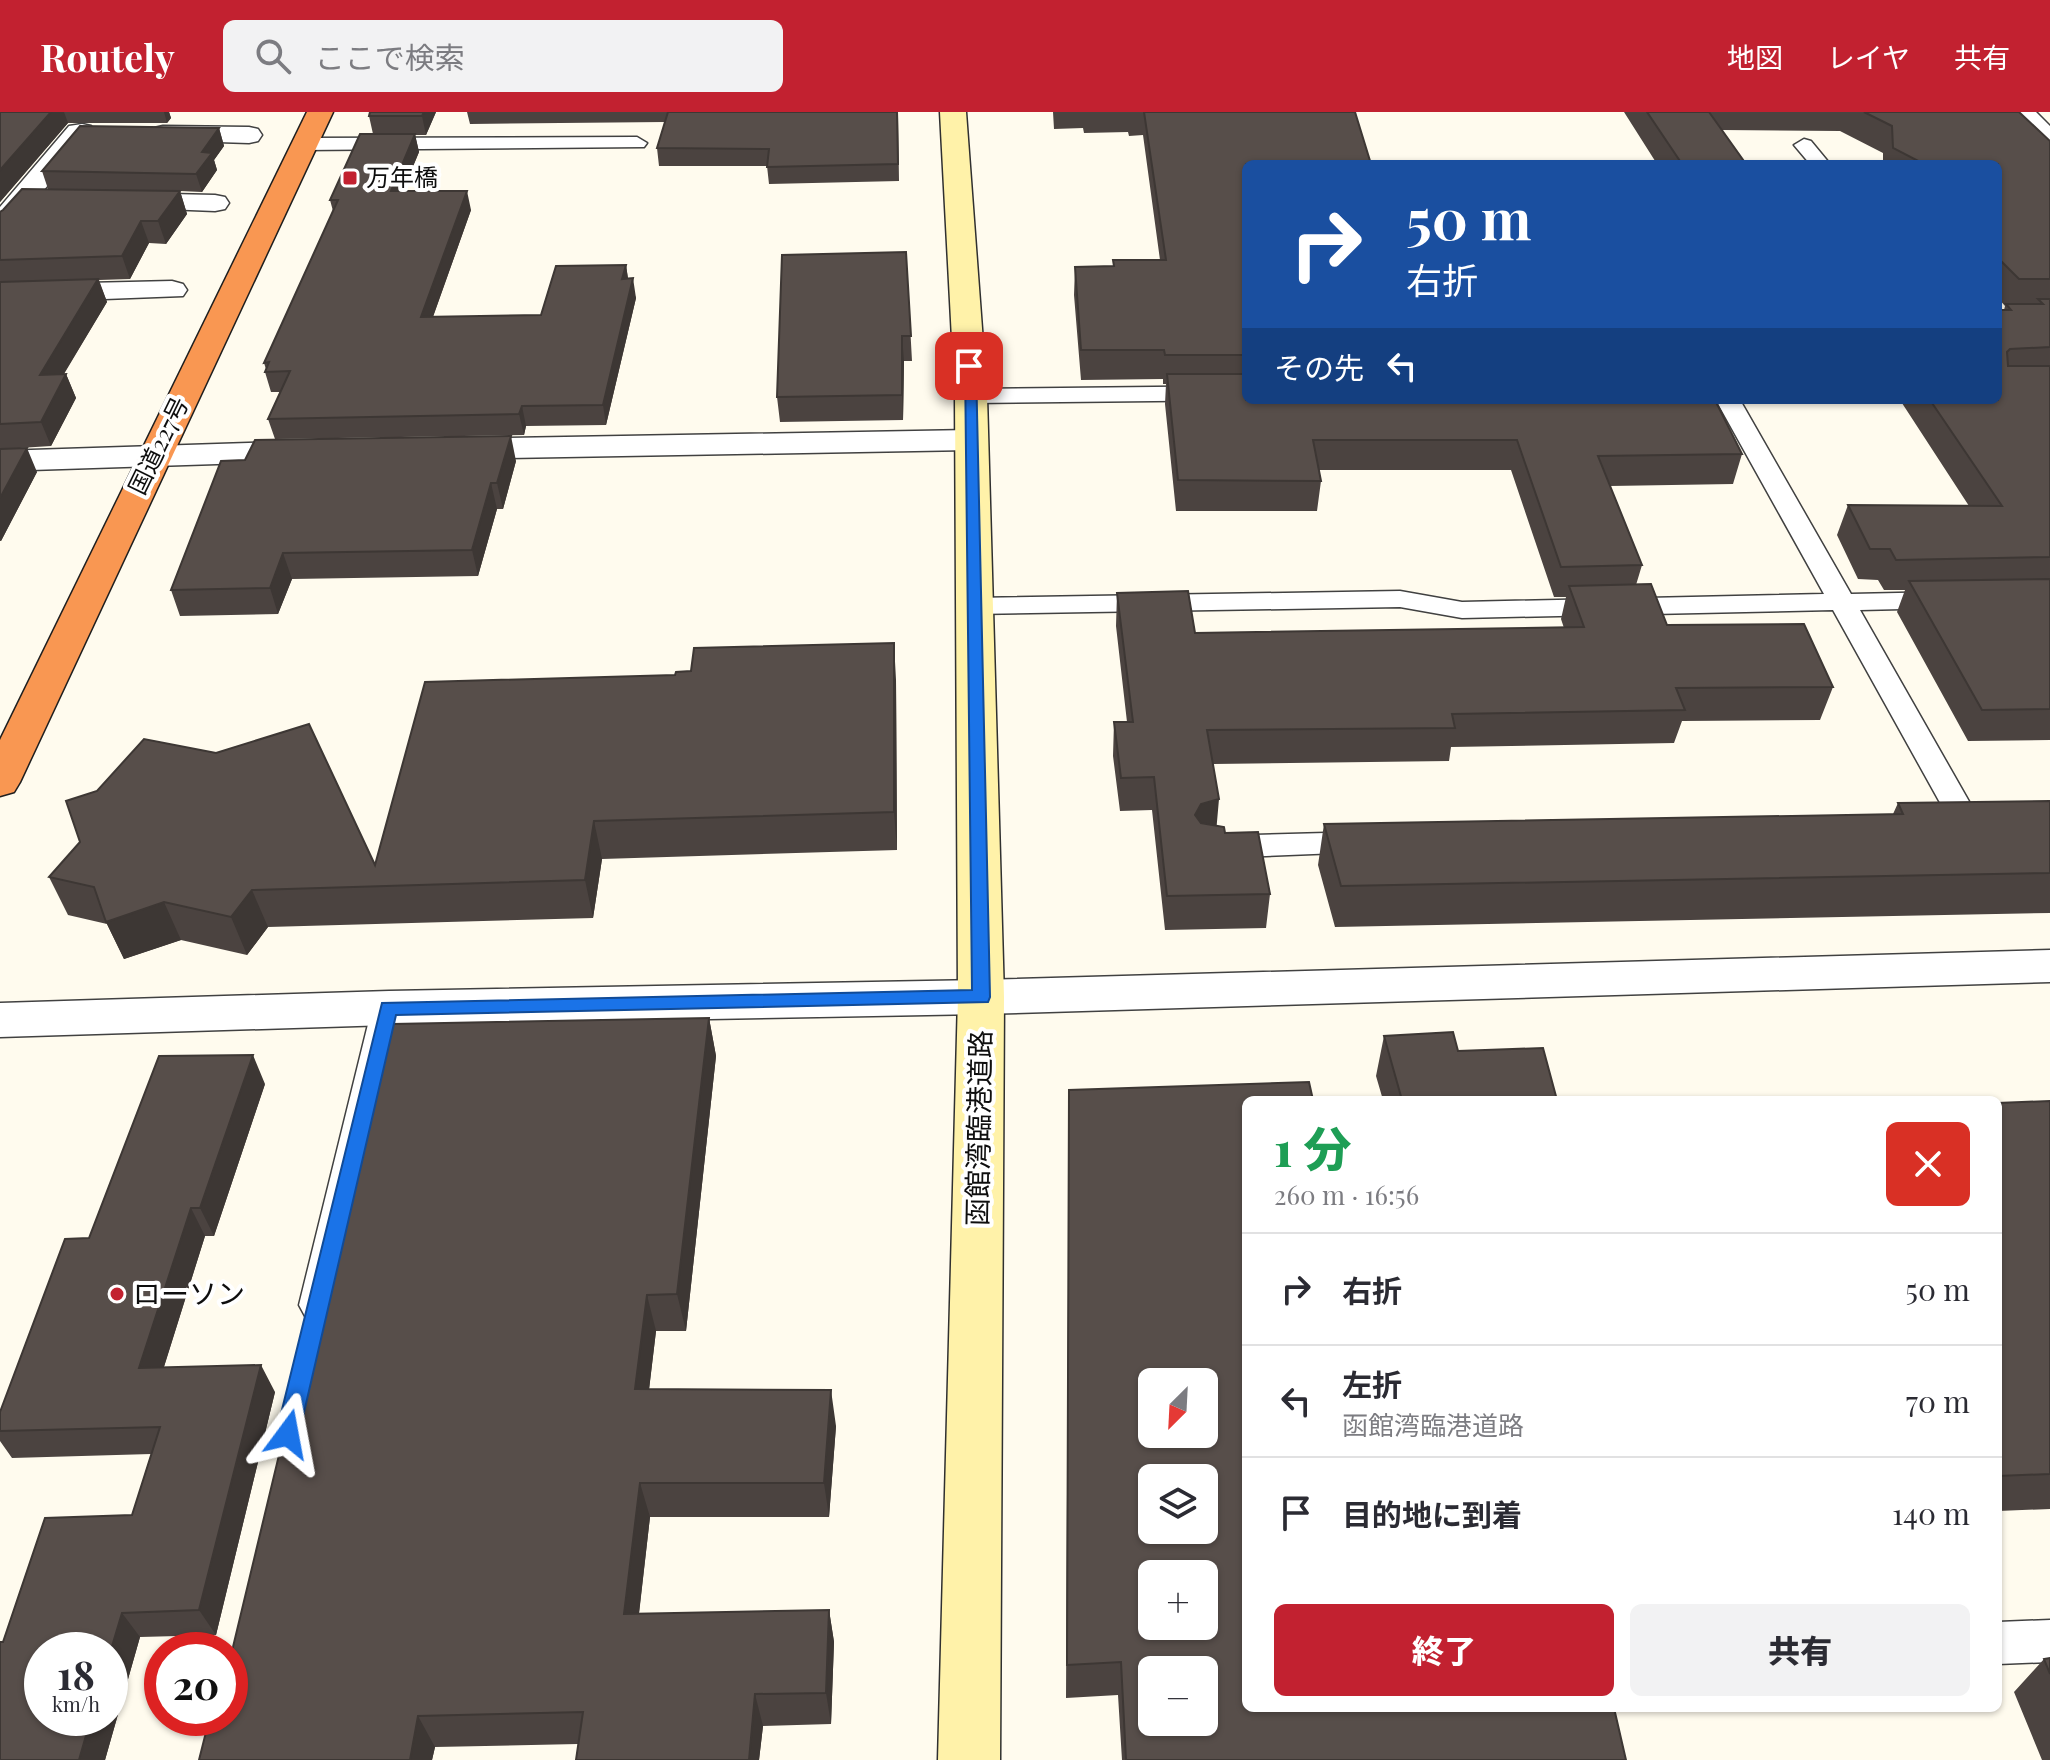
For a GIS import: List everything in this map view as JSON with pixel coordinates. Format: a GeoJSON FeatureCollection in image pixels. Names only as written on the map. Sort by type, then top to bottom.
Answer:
{"type":"FeatureCollection","features":[{"type":"Feature","properties":{"kind":"highway","name":"国道227号"},"geometry":{"type":"LineString","coordinates":[[0,782],[302,144],[320,112]]}},
{"type":"Feature","properties":{"kind":"street","name":"函館湾臨港道路"},"geometry":{"type":"LineString","coordinates":[[953,112],[971,396],[981,997],[969,1760]]}},
{"type":"Feature","properties":{"kind":"street"},"geometry":{"type":"LineString","coordinates":[[0,225],[78,132],[109,133]]}},
{"type":"Feature","properties":{"kind":"street"},"geometry":{"type":"LineString","coordinates":[[140,133],[249,135]]}},
{"type":"Feature","properties":{"kind":"street"},"geometry":{"type":"LineString","coordinates":[[22,200],[52,200]]}},
{"type":"Feature","properties":{"kind":"street"},"geometry":{"type":"LineString","coordinates":[[97,201],[215,203]]}},
{"type":"Feature","properties":{"kind":"street"},"geometry":{"type":"LineString","coordinates":[[0,294],[172,290]]}},
{"type":"Feature","properties":{"kind":"street"},"geometry":{"type":"LineString","coordinates":[[426,449],[970,440]]}},
{"type":"Feature","properties":{"kind":"street"},"geometry":{"type":"LineString","coordinates":[[0,461],[155,454],[347,451]]}},
{"type":"Feature","properties":{"kind":"street"},"geometry":{"type":"LineString","coordinates":[[0,1020],[389,1008],[981,997],[2050,966]]}},
{"type":"Feature","properties":{"kind":"lane"},"geometry":{"type":"LineString","coordinates":[[2025,112],[2050,137]]}},
{"type":"Feature","properties":{"kind":"lane"},"geometry":{"type":"LineString","coordinates":[[302,144],[637,143]]}},
{"type":"Feature","properties":{"kind":"lane"},"geometry":{"type":"LineString","coordinates":[[1804,145],[1817,160]]}},
{"type":"Feature","properties":{"kind":"lane"},"geometry":{"type":"LineString","coordinates":[[971,396],[1242,393]]}},
{"type":"Feature","properties":{"kind":"lane"},"geometry":{"type":"LineString","coordinates":[[1730,404],[1841,602],[1978,819],[1933,821]]}},
{"type":"Feature","properties":{"kind":"lane"},"geometry":{"type":"LineString","coordinates":[[973,606],[1400,599],[1462,610],[1975,599]]}},
{"type":"Feature","properties":{"kind":"lane"},"geometry":{"type":"LineString","coordinates":[[1210,847],[1399,840]]}},
{"type":"Feature","properties":{"kind":"lane"},"geometry":{"type":"LineString","coordinates":[[309,1343],[389,1008]]}},
{"type":"Feature","properties":{"kind":"lane"},"geometry":{"type":"LineString","coordinates":[[2002,1643],[2050,1641]]}},
{"type":"Feature","properties":{"kind":"building"},"geometry":{"type":"Polygon","coordinates":[[[0,112],[51,112],[0,170],[0,112]]]}},
{"type":"Feature","properties":{"kind":"building"},"geometry":{"type":"Polygon","coordinates":[[[370,112],[424,112],[422,116],[369,116],[370,112]]]}},
{"type":"Feature","properties":{"kind":"building"},"geometry":{"type":"Polygon","coordinates":[[[668,112],[897,112],[898,164],[767,167],[769,149],[657,148],[668,112]]]}},
{"type":"Feature","properties":{"kind":"building"},"geometry":{"type":"Polygon","coordinates":[[[1144,112],[1355,112],[1370,160],[1242,160],[1242,355],[1165,355],[1164,350],[1081,350],[1075,267],[1114,266],[1113,260],[1166,260],[1144,112]]]}},
{"type":"Feature","properties":{"kind":"building"},"geometry":{"type":"Polygon","coordinates":[[[1647,112],[1709,112],[1743,160],[1679,160],[1647,112]]]}},
{"type":"Feature","properties":{"kind":"building"},"geometry":{"type":"Polygon","coordinates":[[[1864,112],[2019,112],[2050,141],[2050,279],[2019,279],[2002,262],[2002,160],[1916,160],[1893,148],[1892,126],[1864,112]]]}},
{"type":"Feature","properties":{"kind":"building"},"geometry":{"type":"Polygon","coordinates":[[[80,126],[219,128],[202,152],[212,153],[196,174],[42,171],[80,126]]]}},
{"type":"Feature","properties":{"kind":"building"},"geometry":{"type":"Polygon","coordinates":[[[360,134],[415,134],[391,191],[467,191],[421,317],[541,315],[556,266],[626,265],[622,279],[633,278],[603,405],[522,406],[519,414],[268,419],[290,371],[265,372],[269,362],[264,363],[338,200],[330,200],[360,134]]]}},
{"type":"Feature","properties":{"kind":"building"},"geometry":{"type":"Polygon","coordinates":[[[22,189],[180,191],[158,221],[141,221],[122,256],[0,260],[0,212],[22,189]]]}},
{"type":"Feature","properties":{"kind":"building"},"geometry":{"type":"Polygon","coordinates":[[[906,252],[911,336],[902,336],[902,395],[777,397],[782,255],[906,252]]]}},
{"type":"Feature","properties":{"kind":"building"},"geometry":{"type":"Polygon","coordinates":[[[98,279],[40,375],[66,374],[41,422],[0,424],[0,282],[98,279]]]}},
{"type":"Feature","properties":{"kind":"building"},"geometry":{"type":"Polygon","coordinates":[[[2038,299],[2050,299],[2050,347],[2010,349],[2007,352],[2008,366],[2050,366],[2050,557],[1896,560],[1890,549],[1870,549],[1848,505],[2002,506],[1933,404],[2002,404],[2002,310],[2011,310],[2006,304],[2043,304],[2038,299]]]}},
{"type":"Feature","properties":{"kind":"building"},"geometry":{"type":"Polygon","coordinates":[[[1167,374],[1242,374],[1242,404],[1717,404],[1742,454],[1598,456],[1642,565],[1561,567],[1517,440],[1313,440],[1321,481],[1178,480],[1167,374]]]}},
{"type":"Feature","properties":{"kind":"building"},"geometry":{"type":"Polygon","coordinates":[[[511,436],[497,483],[491,483],[472,550],[283,553],[270,588],[171,590],[221,461],[245,460],[255,440],[511,436]]]}},
{"type":"Feature","properties":{"kind":"building"},"geometry":{"type":"Polygon","coordinates":[[[27,448],[0,498],[0,449],[27,448]]]}},
{"type":"Feature","properties":{"kind":"building"},"geometry":{"type":"Polygon","coordinates":[[[2050,579],[2050,709],[1982,710],[1909,581],[2050,579]]]}},
{"type":"Feature","properties":{"kind":"building"},"geometry":{"type":"Polygon","coordinates":[[[1651,584],[1667,625],[1804,624],[1833,687],[1676,688],[1685,710],[1452,714],[1455,728],[1207,730],[1219,799],[1201,804],[1195,815],[1201,823],[1224,827],[1225,833],[1258,832],[1270,894],[1167,896],[1154,777],[1121,778],[1114,722],[1133,722],[1117,593],[1188,591],[1195,633],[1584,627],[1569,586],[1651,584]]]}},
{"type":"Feature","properties":{"kind":"building"},"geometry":{"type":"Polygon","coordinates":[[[894,643],[894,812],[594,821],[585,880],[252,890],[231,917],[164,902],[106,922],[94,887],[49,877],[80,842],[66,801],[97,791],[144,739],[216,753],[309,724],[375,865],[425,682],[675,675],[676,672],[691,671],[694,648],[894,643]]]}},
{"type":"Feature","properties":{"kind":"building"},"geometry":{"type":"Polygon","coordinates":[[[2050,801],[2050,873],[1341,886],[1324,824],[1903,814],[1898,803],[2050,801]]]}},
{"type":"Feature","properties":{"kind":"building"},"geometry":{"type":"Polygon","coordinates":[[[709,1018],[677,1294],[647,1295],[635,1389],[831,1390],[824,1483],[640,1483],[624,1614],[829,1610],[826,1693],[755,1694],[749,1760],[576,1760],[583,1712],[418,1716],[410,1760],[199,1760],[205,1736],[248,1736],[248,1632],[237,1632],[303,1355],[393,1024],[709,1018]]]}},
{"type":"Feature","properties":{"kind":"building"},"geometry":{"type":"Polygon","coordinates":[[[1453,1032],[1458,1051],[1543,1048],[1556,1096],[1401,1096],[1384,1036],[1453,1032]]]}},
{"type":"Feature","properties":{"kind":"building"},"geometry":{"type":"Polygon","coordinates":[[[253,1055],[200,1208],[191,1208],[139,1368],[261,1365],[199,1610],[122,1613],[116,1632],[24,1632],[24,1736],[86,1736],[79,1760],[0,1760],[0,1642],[3,1642],[45,1518],[132,1515],[160,1427],[0,1431],[0,1412],[65,1239],[89,1238],[159,1056],[253,1055]]]}},
{"type":"Feature","properties":{"kind":"building"},"geometry":{"type":"Polygon","coordinates":[[[1309,1082],[1312,1096],[1242,1096],[1242,1712],[1615,1712],[1626,1760],[1126,1760],[1121,1662],[1067,1665],[1069,1090],[1309,1082]]]}},
{"type":"Feature","properties":{"kind":"building"},"geometry":{"type":"Polygon","coordinates":[[[2050,1101],[2050,1474],[2002,1476],[2002,1103],[2050,1101]]]}},
{"type":"Feature","properties":{"kind":"building"},"geometry":{"type":"Polygon","coordinates":[[[2050,1658],[2050,1674],[2044,1659],[2050,1658]]]}},
{"type":"Feature","properties":{"kind":"place","name":"万年橋"},"geometry":{"type":"Point","coordinates":[350,178]}},
{"type":"Feature","properties":{"kind":"place","name":"ローソン"},"geometry":{"type":"Point","coordinates":[117,1294]}},
{"type":"Feature","properties":{"kind":"route"},"geometry":{"type":"LineString","coordinates":[[288,1434],[389,1008],[981,997],[969,366]]}}]}
